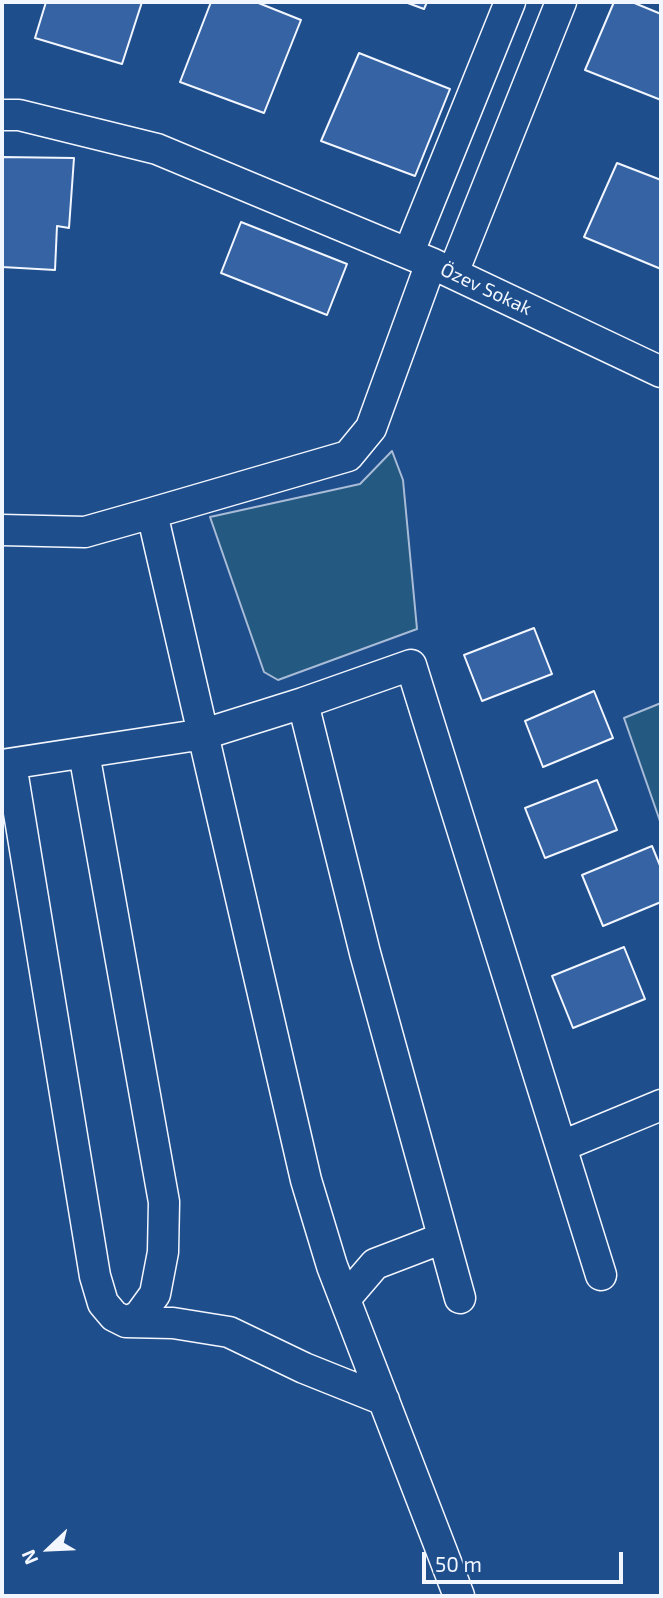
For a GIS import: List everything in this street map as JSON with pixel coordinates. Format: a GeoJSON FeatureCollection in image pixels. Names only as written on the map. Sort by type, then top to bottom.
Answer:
{"type":"FeatureCollection","features":[{"type":"Feature","properties":{"kind":"street"},"geometry":{"type":"LineString","coordinates":[[431,263],[510,2]]}},
{"type":"Feature","properties":{"kind":"street"},"geometry":{"type":"LineString","coordinates":[[431,263],[561,2]]}},
{"type":"Feature","properties":{"kind":"street"},"geometry":{"type":"LineString","coordinates":[[2,115],[19,115],[157,149],[431,263]]}},
{"type":"Feature","properties":{"kind":"street","name":"Özev Sokak"},"geometry":{"type":"LineString","coordinates":[[2,530],[85,532],[348,456],[371,428],[431,263],[661,372]]}},
{"type":"Feature","properties":{"kind":"street"},"geometry":{"type":"LineString","coordinates":[[152,513],[306,1180],[345,1299],[459,1596]]}},
{"type":"Feature","properties":{"kind":"street"},"geometry":{"type":"LineString","coordinates":[[384,1400],[304,1368],[229,1332],[173,1323],[125,1322],[114,1316],[103,1303],[95,1276],[6,764],[204,734],[411,666],[601,1275]]}},
{"type":"Feature","properties":{"kind":"street"},"geometry":{"type":"LineString","coordinates":[[303,703],[365,953],[460,1298]]}},
{"type":"Feature","properties":{"kind":"street"},"geometry":{"type":"LineString","coordinates":[[83,753],[164,1202],[163,1252],[155,1294],[139,1316],[125,1322]]}},
{"type":"Feature","properties":{"kind":"street"},"geometry":{"type":"LineString","coordinates":[[562,1146],[661,1105]]}},
{"type":"Feature","properties":{"kind":"street"},"geometry":{"type":"LineString","coordinates":[[345,1299],[375,1264],[443,1238]]}},
{"type":"Feature","properties":{"kind":"shaded area"},"geometry":{"type":"Polygon","coordinates":[[[392,451],[403,480],[417,629],[278,680],[264,672],[210,517],[360,484],[392,451]]]}},
{"type":"Feature","properties":{"kind":"shaded area"},"geometry":{"type":"Polygon","coordinates":[[[661,703],[661,824],[624,718],[661,703]]]}},
{"type":"Feature","properties":{"kind":"building"},"geometry":{"type":"Polygon","coordinates":[[[46,2],[142,2],[122,64],[35,38],[46,2]]]}},
{"type":"Feature","properties":{"kind":"building"},"geometry":{"type":"Polygon","coordinates":[[[211,2],[256,2],[301,20],[264,113],[180,82],[211,2]]]}},
{"type":"Feature","properties":{"kind":"building"},"geometry":{"type":"Polygon","coordinates":[[[405,2],[427,2],[424,9],[405,2]]]}},
{"type":"Feature","properties":{"kind":"building"},"geometry":{"type":"Polygon","coordinates":[[[614,2],[632,2],[661,14],[661,100],[585,70],[614,2]]]}},
{"type":"Feature","properties":{"kind":"building"},"geometry":{"type":"Polygon","coordinates":[[[359,53],[450,89],[415,176],[321,141],[359,53]]]}},
{"type":"Feature","properties":{"kind":"building"},"geometry":{"type":"Polygon","coordinates":[[[2,157],[74,158],[69,228],[57,226],[55,270],[2,267],[2,157]]]}},
{"type":"Feature","properties":{"kind":"building"},"geometry":{"type":"Polygon","coordinates":[[[617,163],[661,180],[661,269],[584,237],[617,163]]]}},
{"type":"Feature","properties":{"kind":"building"},"geometry":{"type":"Polygon","coordinates":[[[241,222],[347,264],[327,315],[221,273],[241,222]]]}},
{"type":"Feature","properties":{"kind":"building"},"geometry":{"type":"Polygon","coordinates":[[[534,628],[552,674],[482,701],[464,655],[534,628]]]}},
{"type":"Feature","properties":{"kind":"building"},"geometry":{"type":"Polygon","coordinates":[[[594,691],[613,738],[543,767],[525,721],[594,691]]]}},
{"type":"Feature","properties":{"kind":"building"},"geometry":{"type":"Polygon","coordinates":[[[597,780],[617,830],[545,858],[525,808],[597,780]]]}},
{"type":"Feature","properties":{"kind":"building"},"geometry":{"type":"Polygon","coordinates":[[[652,846],[661,868],[661,902],[603,926],[582,875],[652,846]]]}},
{"type":"Feature","properties":{"kind":"building"},"geometry":{"type":"Polygon","coordinates":[[[624,947],[645,999],[573,1028],[552,976],[624,947]]]}}]}
